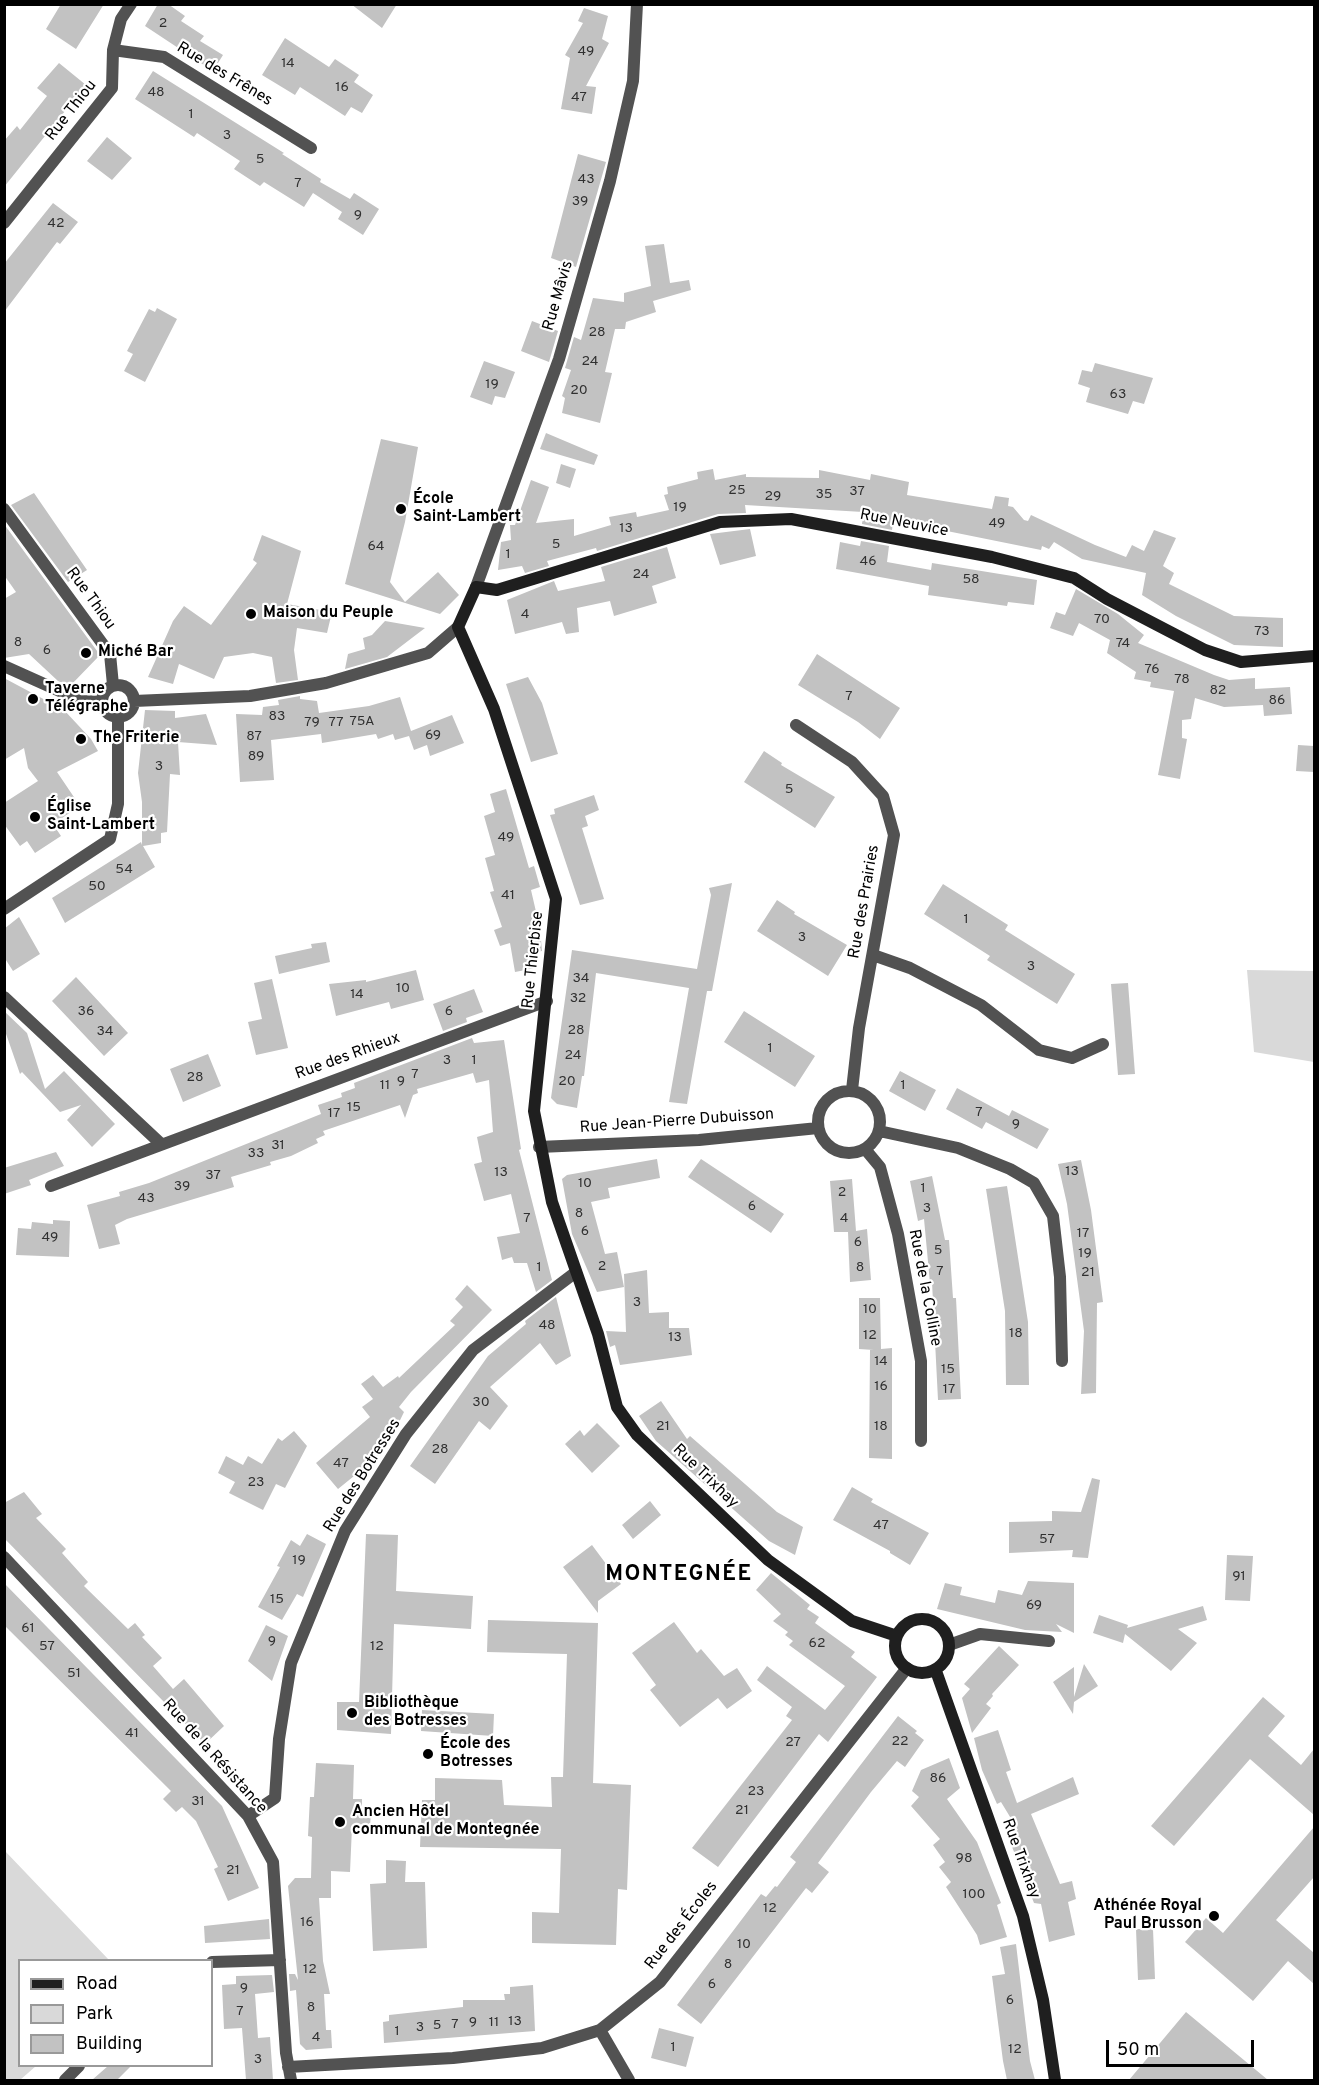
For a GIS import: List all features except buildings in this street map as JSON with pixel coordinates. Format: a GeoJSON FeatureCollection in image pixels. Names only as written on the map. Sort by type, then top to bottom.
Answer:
{"type":"FeatureCollection","features":[{"type":"Feature","properties":{"kind":"street","name":"Rue Thiou"},"geometry":{"type":"LineString","coordinates":[[4,223],[112,87],[113,50],[121,19],[130,4]]}},
{"type":"Feature","properties":{"kind":"street","name":"Rue Mâvis"},"geometry":{"type":"LineString","coordinates":[[476,586],[559,359],[610,182],[633,81],[638,4]]}},
{"type":"Feature","properties":{"kind":"street","name":"Rue des Frênes"},"geometry":{"type":"LineString","coordinates":[[113,50],[164,57],[311,147]]}},
{"type":"Feature","properties":{"kind":"street","name":"Rue Thiou"},"geometry":{"type":"LineString","coordinates":[[4,509],[110,654],[113,685]]}},
{"type":"Feature","properties":{"kind":"street","name":"Rue Neuvice"},"geometry":{"type":"LineString","coordinates":[[476,586],[497,590],[720,522],[791,519],[992,557],[1074,578],[1107,599],[1205,650],[1241,662],[1314,656]]}},
{"type":"Feature","properties":{"kind":"street"},"geometry":{"type":"LineString","coordinates":[[134,701],[250,696],[326,683],[428,653],[458,627],[476,586]]}},
{"type":"Feature","properties":{"kind":"street","name":"Rue Thierbise"},"geometry":{"type":"LineString","coordinates":[[458,627],[495,709],[556,899],[534,1111],[539,1146],[552,1202],[576,1272]]}},
{"type":"Feature","properties":{"kind":"street"},"geometry":{"type":"LineString","coordinates":[[4,666],[82,701],[102,702]]}},
{"type":"Feature","properties":{"kind":"street"},"geometry":{"type":"LineString","coordinates":[[113,685],[129,689],[134,701],[129,713],[118,717],[105,710],[102,702],[105,692],[113,685]]}},
{"type":"Feature","properties":{"kind":"street"},"geometry":{"type":"LineString","coordinates":[[4,909],[110,839],[118,804],[118,717]]}},
{"type":"Feature","properties":{"kind":"street","name":"Rue des Prairies"},"geometry":{"type":"LineString","coordinates":[[796,725],[852,762],[883,796],[894,835],[859,1028],[852,1090]]}},
{"type":"Feature","properties":{"kind":"street"},"geometry":{"type":"LineString","coordinates":[[873,956],[910,968],[981,1005],[1039,1050],[1072,1058],[1103,1044]]}},
{"type":"Feature","properties":{"kind":"street"},"geometry":{"type":"LineString","coordinates":[[4,998],[160,1143]]}},
{"type":"Feature","properties":{"kind":"street","name":"Rue des Rhieux"},"geometry":{"type":"LineString","coordinates":[[51,1186],[160,1143],[547,1001]]}},
{"type":"Feature","properties":{"kind":"street"},"geometry":{"type":"LineString","coordinates":[[852,1090],[869,1098],[879,1113],[879,1131],[865,1149],[846,1153],[827,1145],[818,1128],[820,1109],[833,1094],[852,1090]]}},
{"type":"Feature","properties":{"kind":"street","name":"Rue Jean-Pierre Dubuisson"},"geometry":{"type":"LineString","coordinates":[[539,1146],[699,1140],[818,1128]]}},
{"type":"Feature","properties":{"kind":"street"},"geometry":{"type":"LineString","coordinates":[[879,1131],[958,1148],[1010,1169],[1034,1183],[1053,1216],[1060,1277],[1062,1361]]}},
{"type":"Feature","properties":{"kind":"street","name":"Rue de la Colline"},"geometry":{"type":"LineString","coordinates":[[865,1149],[880,1167],[898,1234],[921,1361],[921,1441]]}},
{"type":"Feature","properties":{"kind":"street","name":"Rue Trixhay"},"geometry":{"type":"LineString","coordinates":[[576,1272],[598,1334],[617,1407],[637,1435],[768,1560],[852,1621],[897,1636]]}},
{"type":"Feature","properties":{"kind":"street","name":"Rue des Botresses"},"geometry":{"type":"LineString","coordinates":[[248,1816],[275,1798],[279,1739],[291,1663],[345,1531],[406,1434],[473,1350],[576,1272]]}},
{"type":"Feature","properties":{"kind":"street","name":"Rue de la Résistance"},"geometry":{"type":"LineString","coordinates":[[4,1557],[248,1816],[273,1862],[288,2067],[291,2080]]}},
{"type":"Feature","properties":{"kind":"street"},"geometry":{"type":"LineString","coordinates":[[931,1620],[946,1632],[950,1645],[944,1663],[936,1671],[916,1672],[907,1668],[896,1653],[897,1636],[911,1621],[931,1620]]}},
{"type":"Feature","properties":{"kind":"street"},"geometry":{"type":"LineString","coordinates":[[950,1645],[980,1634],[1049,1641]]}},
{"type":"Feature","properties":{"kind":"street","name":"Rue des Écoles"},"geometry":{"type":"LineString","coordinates":[[288,2067],[453,2058],[542,2048],[600,2030],[660,1982],[907,1668]]}},
{"type":"Feature","properties":{"kind":"street","name":"Rue Trixhay"},"geometry":{"type":"LineString","coordinates":[[936,1671],[1023,1916],[1034,1958],[1055,2080]]}},
{"type":"Feature","properties":{"kind":"street"},"geometry":{"type":"LineString","coordinates":[[213,1962],[280,1960]]}},
{"type":"Feature","properties":{"kind":"street"},"geometry":{"type":"LineString","coordinates":[[600,2030],[629,2080]]}},
{"type":"Feature","properties":{"kind":"street"},"geometry":{"type":"LineString","coordinates":[[64,2080],[78,2067]]}},
{"type":"Feature","properties":{"kind":"green space"},"geometry":{"type":"Polygon","coordinates":[[[1247,970],[1314,971],[1314,1062],[1254,1052],[1247,970]]]}},
{"type":"Feature","properties":{"kind":"green space"},"geometry":{"type":"Polygon","coordinates":[[[5,1851],[108,1959],[18,1959],[18,2067],[35,2067],[20,2080],[5,2080],[5,1851]]]}},
{"type":"Feature","properties":{"kind":"place","name":"École Saint-Lambert"},"geometry":{"type":"Point","coordinates":[401,509]}},
{"type":"Feature","properties":{"kind":"place","name":"Maison du Peuple"},"geometry":{"type":"Point","coordinates":[251,614]}},
{"type":"Feature","properties":{"kind":"place","name":"Miché Bar"},"geometry":{"type":"Point","coordinates":[86,653]}},
{"type":"Feature","properties":{"kind":"place","name":"Taverne Télégraphe"},"geometry":{"type":"Point","coordinates":[33,699]}},
{"type":"Feature","properties":{"kind":"place","name":"The Friterie"},"geometry":{"type":"Point","coordinates":[81,739]}},
{"type":"Feature","properties":{"kind":"place","name":"Église Saint-Lambert"},"geometry":{"type":"Point","coordinates":[35,817]}},
{"type":"Feature","properties":{"kind":"place","name":"Bibliothèque des Botresses"},"geometry":{"type":"Point","coordinates":[352,1713]}},
{"type":"Feature","properties":{"kind":"place","name":"École des Botresses"},"geometry":{"type":"Point","coordinates":[428,1754]}},
{"type":"Feature","properties":{"kind":"place","name":"Ancien Hôtel communal de Montegnée"},"geometry":{"type":"Point","coordinates":[340,1822]}},
{"type":"Feature","properties":{"kind":"place","name":"Athénée Royal Paul Brusson"},"geometry":{"type":"Point","coordinates":[1214,1916]}},
{"type":"Feature","properties":{"kind":"district","name":"MONTEGNÉE"},"geometry":{"type":"Point","coordinates":[679,1576]}}]}
